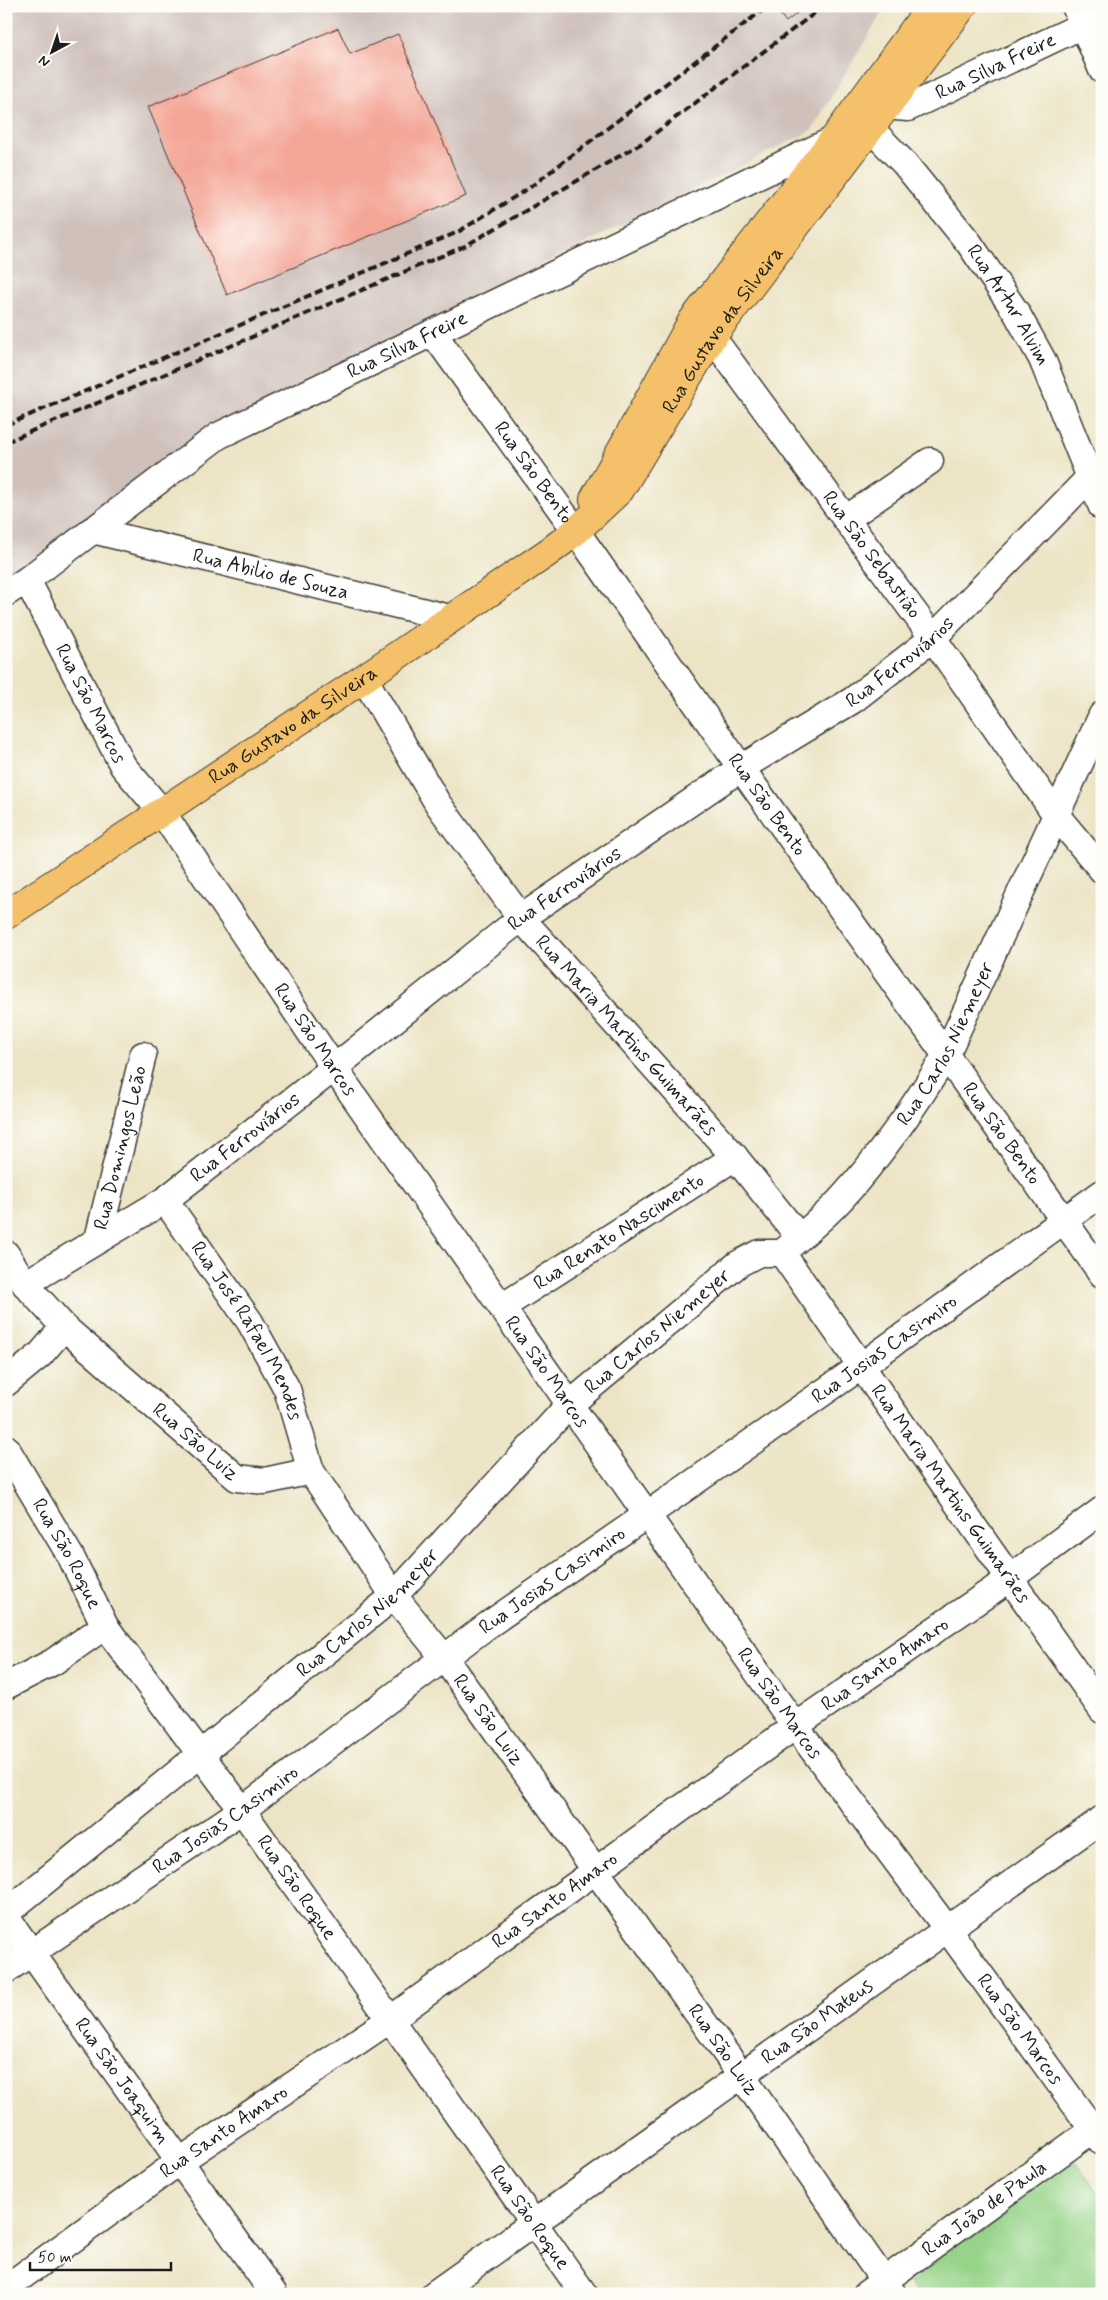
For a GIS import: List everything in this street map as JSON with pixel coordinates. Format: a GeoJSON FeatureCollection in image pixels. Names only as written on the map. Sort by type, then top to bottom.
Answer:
{"type":"FeatureCollection","features":[{"type":"Feature","properties":{"kind":"main road","name":"Rua Gustavo da Silveira"},"geometry":{"type":"LineString","coordinates":[[576,531],[692,321],[833,140],[931,6]]}},
{"type":"Feature","properties":{"kind":"main road","name":"Rua Gustavo da Silveira"},"geometry":{"type":"LineString","coordinates":[[6,915],[364,678],[576,531],[620,490],[712,337],[963,6]]}},
{"type":"Feature","properties":{"kind":"street","name":"Rua Silva Freire"},"geometry":{"type":"LineString","coordinates":[[888,104],[908,108],[1087,16]]}},
{"type":"Feature","properties":{"kind":"street"},"geometry":{"type":"LineString","coordinates":[[1087,16],[1102,70]]}},
{"type":"Feature","properties":{"kind":"street","name":"Rua Artur Alvim"},"geometry":{"type":"LineString","coordinates":[[871,129],[905,164],[969,243],[1016,312],[1042,358],[1102,508]]}},
{"type":"Feature","properties":{"kind":"street","name":"Rua Silva Freire"},"geometry":{"type":"LineString","coordinates":[[17,586],[218,436],[833,140]]}},
{"type":"Feature","properties":{"kind":"street","name":"Rua São Bento"},"geometry":{"type":"LineString","coordinates":[[433,333],[576,531],[1102,1274]]}},
{"type":"Feature","properties":{"kind":"street","name":"Rua São Sebastião"},"geometry":{"type":"LineString","coordinates":[[712,337],[933,638],[1056,815],[1102,870]]}},
{"type":"Feature","properties":{"kind":"street"},"geometry":{"type":"LineString","coordinates":[[846,519],[930,461]]}},
{"type":"Feature","properties":{"kind":"street","name":"Rua Ferroviários"},"geometry":{"type":"LineString","coordinates":[[25,1284],[165,1200],[521,918],[742,768],[853,700],[933,638],[1089,478]]}},
{"type":"Feature","properties":{"kind":"street","name":"Rua Abilio de Souza"},"geometry":{"type":"LineString","coordinates":[[92,530],[450,618]]}},
{"type":"Feature","properties":{"kind":"street","name":"Rua São Marcos"},"geometry":{"type":"LineString","coordinates":[[17,586],[123,766],[162,812],[334,1068],[569,1405],[649,1516],[795,1726],[1099,2132]]}},
{"type":"Feature","properties":{"kind":"street","name":"Rua Maria Martins Guimarães"},"geometry":{"type":"LineString","coordinates":[[364,678],[438,804],[521,918],[735,1157],[791,1245],[860,1367],[1102,1710]]}},
{"type":"Feature","properties":{"kind":"street","name":"Rua Carlos Niemeyer"},"geometry":{"type":"LineString","coordinates":[[6,1915],[394,1596],[569,1405],[738,1264],[759,1253],[791,1245],[841,1199],[878,1156],[914,1108],[946,1055],[1102,715]]}},
{"type":"Feature","properties":{"kind":"street","name":"Rua Domingos Leão"},"geometry":{"type":"LineString","coordinates":[[98,1240],[143,1055]]}},
{"type":"Feature","properties":{"kind":"street","name":"Rua Renato Nascimento"},"geometry":{"type":"LineString","coordinates":[[502,1307],[735,1157]]}},
{"type":"Feature","properties":{"kind":"street","name":"Rua Josias Casimiro"},"geometry":{"type":"LineString","coordinates":[[6,1970],[242,1810],[488,1626],[649,1516],[1102,1193]]}},
{"type":"Feature","properties":{"kind":"street","name":"Rua José Rafael Mendes"},"geometry":{"type":"LineString","coordinates":[[165,1200],[250,1322],[287,1389],[311,1471]]}},
{"type":"Feature","properties":{"kind":"street","name":"Rua São Luiz"},"geometry":{"type":"LineString","coordinates":[[6,1254],[25,1284],[64,1327],[238,1478],[265,1481],[311,1471],[394,1596],[445,1659],[742,2076],[881,2290]]}},
{"type":"Feature","properties":{"kind":"street"},"geometry":{"type":"LineString","coordinates":[[6,1383],[40,1355],[64,1327]]}},
{"type":"Feature","properties":{"kind":"street","name":"Rua São Roque"},"geometry":{"type":"LineString","coordinates":[[6,1448],[71,1557],[105,1626],[242,1810],[584,2294]]}},
{"type":"Feature","properties":{"kind":"street","name":"Rua Santo Amaro"},"geometry":{"type":"LineString","coordinates":[[6,2288],[180,2161],[391,2019],[795,1726],[1009,1579],[1102,1510]]}},
{"type":"Feature","properties":{"kind":"street"},"geometry":{"type":"LineString","coordinates":[[6,1686],[53,1662],[105,1626]]}},
{"type":"Feature","properties":{"kind":"street","name":"Rua São Mateus"},"geometry":{"type":"LineString","coordinates":[[434,2294],[1102,1819]]}},
{"type":"Feature","properties":{"kind":"street","name":"Rua São Joaquim"},"geometry":{"type":"LineString","coordinates":[[6,1915],[31,1953],[274,2294]]}},
{"type":"Feature","properties":{"kind":"street","name":"Rua João de Paula"},"geometry":{"type":"LineString","coordinates":[[881,2290],[1099,2132]]}},
{"type":"Feature","properties":{"kind":"shaded area"},"geometry":{"type":"Polygon","coordinates":[[[6,6],[886,6],[811,131],[245,412],[6,586],[6,6]]]}},
{"type":"Feature","properties":{"kind":"green space"},"geometry":{"type":"Polygon","coordinates":[[[1070,2155],[1102,2199],[1102,2294],[918,2294],[903,2274],[1070,2155]]]}},
{"type":"Feature","properties":{"kind":"building"},"geometry":{"type":"Polygon","coordinates":[[[782,6],[806,6],[786,22],[777,10],[782,6]]]}},
{"type":"Feature","properties":{"kind":"building"},"geometry":{"type":"Polygon","coordinates":[[[338,28],[350,54],[398,34],[466,196],[227,295],[148,107],[338,28]]]}},
{"type":"Feature","properties":{"kind":"railway"},"geometry":{"type":"LineString","coordinates":[[6,425],[458,232],[529,188],[768,6]]}},
{"type":"Feature","properties":{"kind":"railway"},"geometry":{"type":"LineString","coordinates":[[6,442],[465,246],[642,143],[824,6]]}}]}
